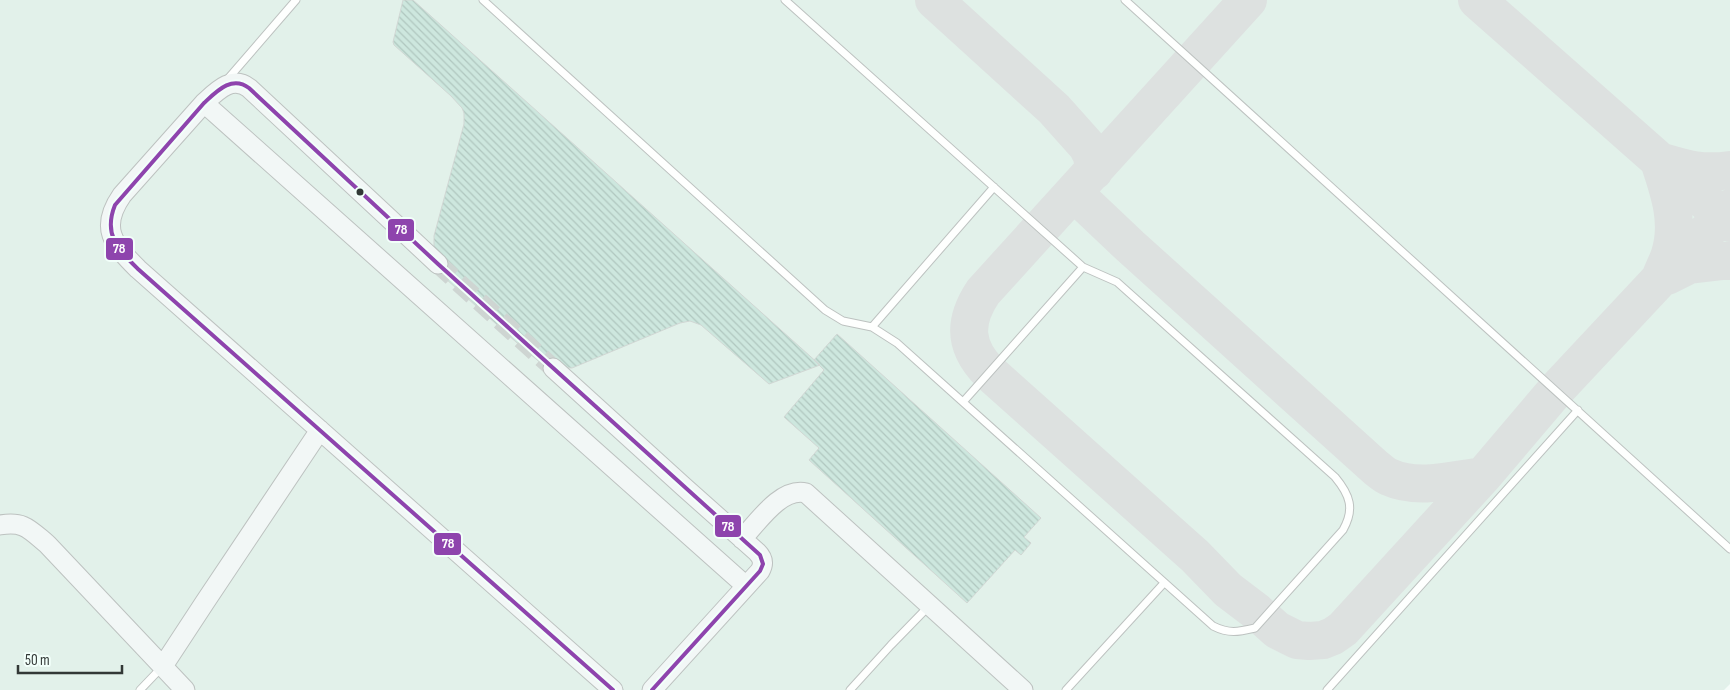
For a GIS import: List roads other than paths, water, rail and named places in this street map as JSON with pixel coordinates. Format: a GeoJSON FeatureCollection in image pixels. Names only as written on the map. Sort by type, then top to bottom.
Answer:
{"type":"FeatureCollection","features":[{"type":"Feature","properties":{"kind":"street"},"geometry":{"type":"LineString","coordinates":[[438,264],[243,83],[234,82],[211,96],[115,205],[111,215],[110,225],[114,242],[138,269],[608,688]]}},
{"type":"Feature","properties":{"kind":"street"},"geometry":{"type":"LineString","coordinates":[[211,96],[746,586]]}},
{"type":"Feature","properties":{"kind":"street"},"geometry":{"type":"LineString","coordinates":[[553,368],[760,555],[763,564],[760,571],[662,686]]}},
{"type":"Feature","properties":{"kind":"street"},"geometry":{"type":"LineString","coordinates":[[163,666],[320,430]]}},
{"type":"Feature","properties":{"kind":"street"},"geometry":{"type":"LineString","coordinates":[[742,539],[785,496],[800,492],[814,498],[929,606],[1023,690]]}},
{"type":"Feature","properties":{"kind":"street"},"geometry":{"type":"LineString","coordinates":[[0,525],[15,523],[29,528],[47,544],[185,690]]}},
{"type":"Feature","properties":{"kind":"lane"},"geometry":{"type":"LineString","coordinates":[[211,96],[296,0]]}},
{"type":"Feature","properties":{"kind":"lane"},"geometry":{"type":"LineString","coordinates":[[483,0],[826,310],[844,321],[872,327],[897,343],[1213,626],[1225,632],[1239,632],[1255,628],[1343,530],[1349,519],[1350,505],[1344,487],[1117,282],[1083,267],[785,0]]}},
{"type":"Feature","properties":{"kind":"lane"},"geometry":{"type":"LineString","coordinates":[[1125,0],[1730,549]]}},
{"type":"Feature","properties":{"kind":"lane"},"geometry":{"type":"LineString","coordinates":[[872,327],[994,187]]}},
{"type":"Feature","properties":{"kind":"lane"},"geometry":{"type":"LineString","coordinates":[[963,402],[1083,267]]}},
{"type":"Feature","properties":{"kind":"lane"},"geometry":{"type":"LineString","coordinates":[[1327,690],[1578,410]]}},
{"type":"Feature","properties":{"kind":"lane"},"geometry":{"type":"LineString","coordinates":[[1066,690],[1164,583]]}},
{"type":"Feature","properties":{"kind":"lane"},"geometry":{"type":"LineString","coordinates":[[850,690],[929,606]]}},
{"type":"Feature","properties":{"kind":"lane"},"geometry":{"type":"LineString","coordinates":[[140,690],[163,666]]}},
{"type":"Feature","properties":{"kind":"tunnel"},"geometry":{"type":"LineString","coordinates":[[438,264],[553,368]]}}]}
